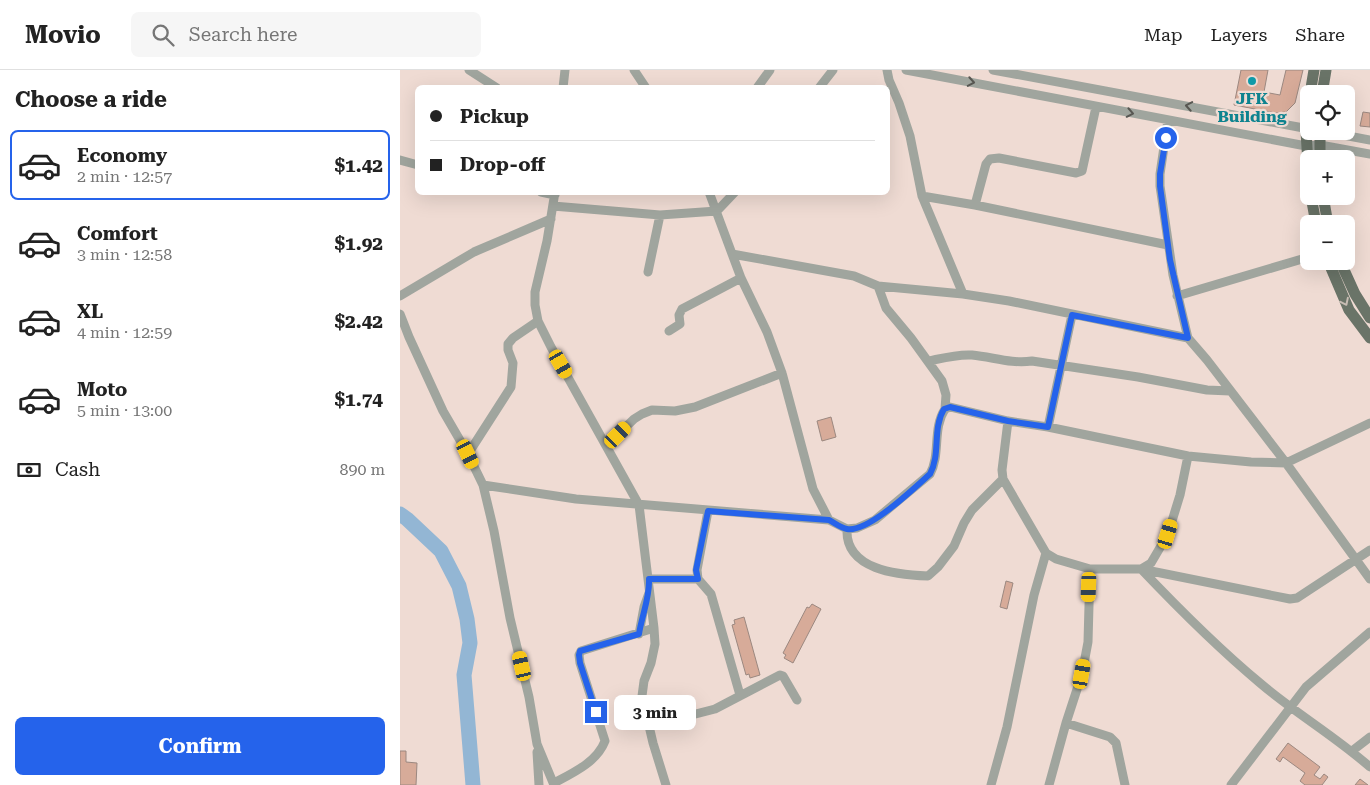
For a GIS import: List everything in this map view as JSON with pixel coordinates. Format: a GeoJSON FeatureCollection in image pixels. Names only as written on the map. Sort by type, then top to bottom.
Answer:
{"type":"FeatureCollection","features":[{"type":"Feature","properties":{"kind":"main road"},"geometry":{"type":"LineString","coordinates":[[1312,85],[1314,70]]}},
{"type":"Feature","properties":{"kind":"main road"},"geometry":{"type":"LineString","coordinates":[[1324,85],[1326,70]]}},
{"type":"Feature","properties":{"kind":"main road"},"geometry":{"type":"LineString","coordinates":[[1306,140],[1306,150]]}},
{"type":"Feature","properties":{"kind":"main road"},"geometry":{"type":"LineString","coordinates":[[1320,140],[1320,150]]}},
{"type":"Feature","properties":{"kind":"main road"},"geometry":{"type":"LineString","coordinates":[[1332,270],[1349,310],[1370,338]]}},
{"type":"Feature","properties":{"kind":"main road"},"geometry":{"type":"LineString","coordinates":[[1344,270],[1355,294],[1370,318]]}},
{"type":"Feature","properties":{"kind":"street"},"geometry":{"type":"LineString","coordinates":[[468,70],[491,85]]}},
{"type":"Feature","properties":{"kind":"street"},"geometry":{"type":"LineString","coordinates":[[563,85],[565,70]]}},
{"type":"Feature","properties":{"kind":"street"},"geometry":{"type":"LineString","coordinates":[[634,70],[644,85]]}},
{"type":"Feature","properties":{"kind":"street"},"geometry":{"type":"LineString","coordinates":[[759,85],[770,70]]}},
{"type":"Feature","properties":{"kind":"street"},"geometry":{"type":"LineString","coordinates":[[821,85],[833,70]]}},
{"type":"Feature","properties":{"kind":"street"},"geometry":{"type":"LineString","coordinates":[[887,70],[910,136],[922,196],[963,294]]}},
{"type":"Feature","properties":{"kind":"street"},"geometry":{"type":"LineString","coordinates":[[906,70],[1306,146],[1320,145],[1370,154]]}},
{"type":"Feature","properties":{"kind":"street"},"geometry":{"type":"LineString","coordinates":[[993,86],[995,70],[1300,128]]}},
{"type":"Feature","properties":{"kind":"street"},"geometry":{"type":"LineString","coordinates":[[975,205],[986,164],[990,159],[999,158],[1076,173],[1082,171],[1096,107]]}},
{"type":"Feature","properties":{"kind":"street"},"geometry":{"type":"LineString","coordinates":[[1168,120],[1160,174],[1168,245],[1177,296],[1188,338],[1286,463],[1370,579]]}},
{"type":"Feature","properties":{"kind":"street"},"geometry":{"type":"LineString","coordinates":[[1355,137],[1370,140]]}},
{"type":"Feature","properties":{"kind":"street"},"geometry":{"type":"LineString","coordinates":[[400,160],[415,164]]}},
{"type":"Feature","properties":{"kind":"street"},"geometry":{"type":"LineString","coordinates":[[555,195],[552,219],[535,292],[538,321],[639,505],[655,644],[651,663],[644,681],[642,696],[666,785]]}},
{"type":"Feature","properties":{"kind":"street"},"geometry":{"type":"LineString","coordinates":[[710,195],[741,278],[767,332],[782,373],[813,489],[829,520]]}},
{"type":"Feature","properties":{"kind":"street"},"geometry":{"type":"LineString","coordinates":[[553,206],[660,215],[717,211],[732,195]]}},
{"type":"Feature","properties":{"kind":"street"},"geometry":{"type":"LineString","coordinates":[[922,196],[975,205],[1168,245]]}},
{"type":"Feature","properties":{"kind":"street"},"geometry":{"type":"LineString","coordinates":[[648,272],[660,215]]}},
{"type":"Feature","properties":{"kind":"street"},"geometry":{"type":"LineString","coordinates":[[400,296],[474,252],[552,219]]}},
{"type":"Feature","properties":{"kind":"street"},"geometry":{"type":"LineString","coordinates":[[732,254],[854,276],[878,286],[963,294],[1009,301],[1188,338]]}},
{"type":"Feature","properties":{"kind":"street"},"geometry":{"type":"LineString","coordinates":[[1177,296],[1300,260]]}},
{"type":"Feature","properties":{"kind":"street"},"geometry":{"type":"LineString","coordinates":[[669,331],[680,324],[680,312],[682,309],[741,278]]}},
{"type":"Feature","properties":{"kind":"street"},"geometry":{"type":"LineString","coordinates":[[483,485],[576,499],[829,520],[847,529],[858,528],[875,520],[930,474],[935,466],[937,432],[946,396],[942,381],[929,361],[886,308],[878,286]]}},
{"type":"Feature","properties":{"kind":"street"},"geometry":{"type":"LineString","coordinates":[[400,314],[443,412],[468,454],[483,485],[494,531],[510,618],[529,698],[537,744],[539,785]]}},
{"type":"Feature","properties":{"kind":"street"},"geometry":{"type":"LineString","coordinates":[[1048,427],[1072,315]]}},
{"type":"Feature","properties":{"kind":"street"},"geometry":{"type":"LineString","coordinates":[[468,454],[511,387],[513,363],[508,350],[508,344],[513,338],[538,321]]}},
{"type":"Feature","properties":{"kind":"street"},"geometry":{"type":"LineString","coordinates":[[929,361],[958,355],[972,355],[1019,363],[1032,361],[1207,390],[1230,391]]}},
{"type":"Feature","properties":{"kind":"street"},"geometry":{"type":"LineString","coordinates":[[606,446],[634,419],[642,414],[652,410],[676,411],[695,407],[782,373]]}},
{"type":"Feature","properties":{"kind":"street"},"geometry":{"type":"LineString","coordinates":[[944,409],[950,407],[1008,421],[1048,427],[1188,456],[1251,462],[1286,463],[1370,423]]}},
{"type":"Feature","properties":{"kind":"street"},"geometry":{"type":"LineString","coordinates":[[1008,421],[1002,470],[1003,479],[1046,553],[1056,559],[1090,569],[1141,569],[1290,599],[1297,598],[1370,550]]}},
{"type":"Feature","properties":{"kind":"street"},"geometry":{"type":"LineString","coordinates":[[1141,569],[1152,563],[1168,534],[1180,495],[1188,456]]}},
{"type":"Feature","properties":{"kind":"street"},"geometry":{"type":"LineString","coordinates":[[847,529],[846,538],[851,549],[859,559],[897,574],[928,576],[938,568],[954,546],[972,510],[1003,479]]}},
{"type":"Feature","properties":{"kind":"street"},"geometry":{"type":"LineString","coordinates":[[708,511],[696,570],[698,579],[711,594],[740,695]]}},
{"type":"Feature","properties":{"kind":"street"},"geometry":{"type":"LineString","coordinates":[[991,785],[1007,728],[1034,595],[1046,553]]}},
{"type":"Feature","properties":{"kind":"street"},"geometry":{"type":"LineString","coordinates":[[1049,785],[1082,674],[1088,642],[1090,569]]}},
{"type":"Feature","properties":{"kind":"street"},"geometry":{"type":"LineString","coordinates":[[1141,569],[1202,632],[1260,683],[1291,708],[1352,751],[1370,767]]}},
{"type":"Feature","properties":{"kind":"street"},"geometry":{"type":"LineString","coordinates":[[649,579],[698,579]]}},
{"type":"Feature","properties":{"kind":"street"},"geometry":{"type":"LineString","coordinates":[[639,634],[649,591]]}},
{"type":"Feature","properties":{"kind":"street"},"geometry":{"type":"LineString","coordinates":[[537,744],[554,784],[596,757],[605,740],[580,663],[580,651],[654,628]]}},
{"type":"Feature","properties":{"kind":"street"},"geometry":{"type":"LineString","coordinates":[[1231,785],[1306,687],[1370,632]]}},
{"type":"Feature","properties":{"kind":"street"},"geometry":{"type":"LineString","coordinates":[[649,726],[715,709],[780,675],[786,680],[798,700]]}},
{"type":"Feature","properties":{"kind":"street"},"geometry":{"type":"LineString","coordinates":[[1066,723],[1110,737],[1116,743],[1125,785]]}},
{"type":"Feature","properties":{"kind":"street"},"geometry":{"type":"LineString","coordinates":[[1352,751],[1370,737]]}},
{"type":"Feature","properties":{"kind":"building","name":"JFK Building"},"geometry":{"type":"Polygon","coordinates":[[[1241,70],[1268,70],[1264,92],[1280,95],[1286,70],[1303,70],[1295,103],[1286,112],[1276,113],[1234,105],[1241,70]]]}},
{"type":"Feature","properties":{"kind":"building"},"geometry":{"type":"Polygon","coordinates":[[[1363,112],[1370,113],[1370,127],[1360,126],[1363,112]]]}},
{"type":"Feature","properties":{"kind":"building"},"geometry":{"type":"Polygon","coordinates":[[[831,417],[836,437],[822,441],[817,421],[831,417]]]}},
{"type":"Feature","properties":{"kind":"building"},"geometry":{"type":"Polygon","coordinates":[[[1006,581],[1013,583],[1007,609],[1000,607],[1006,581]]]}},
{"type":"Feature","properties":{"kind":"building"},"geometry":{"type":"Polygon","coordinates":[[[812,604],[821,609],[793,663],[784,658],[786,655],[783,653],[807,607],[809,608],[812,604]]]}},
{"type":"Feature","properties":{"kind":"building"},"geometry":{"type":"Polygon","coordinates":[[[744,617],[760,675],[750,678],[749,674],[746,675],[732,625],[735,624],[734,620],[744,617]]]}},
{"type":"Feature","properties":{"kind":"building"},"geometry":{"type":"Polygon","coordinates":[[[1288,743],[1320,767],[1314,775],[1320,779],[1324,774],[1328,777],[1322,785],[1305,785],[1300,781],[1305,773],[1283,757],[1280,762],[1276,759],[1288,743]]]}},
{"type":"Feature","properties":{"kind":"building"},"geometry":{"type":"Polygon","coordinates":[[[400,751],[406,751],[406,762],[417,763],[416,785],[400,785],[400,751]]]}},
{"type":"Feature","properties":{"kind":"building"},"geometry":{"type":"Polygon","coordinates":[[[1360,779],[1368,785],[1355,785],[1360,779]]]}},
{"type":"Feature","properties":{"kind":"waterway"},"geometry":{"type":"LineString","coordinates":[[400,514],[441,551],[459,586],[467,619],[470,643],[464,675],[473,785]]}},
{"type":"Feature","properties":{"kind":"place","name":"JFK Building"},"geometry":{"type":"Point","coordinates":[1252,81]}},
{"type":"Feature","properties":{"kind":"route"},"geometry":{"type":"LineString","coordinates":[[596,712],[580,663],[580,651],[639,634],[649,591],[649,579],[698,579],[696,570],[708,511],[829,520],[847,529],[858,528],[875,520],[930,474],[935,466],[937,432],[940,416],[944,409],[950,407],[1008,421],[1048,427],[1072,315],[1188,338],[1170,260],[1160,186],[1166,138]]}}]}
